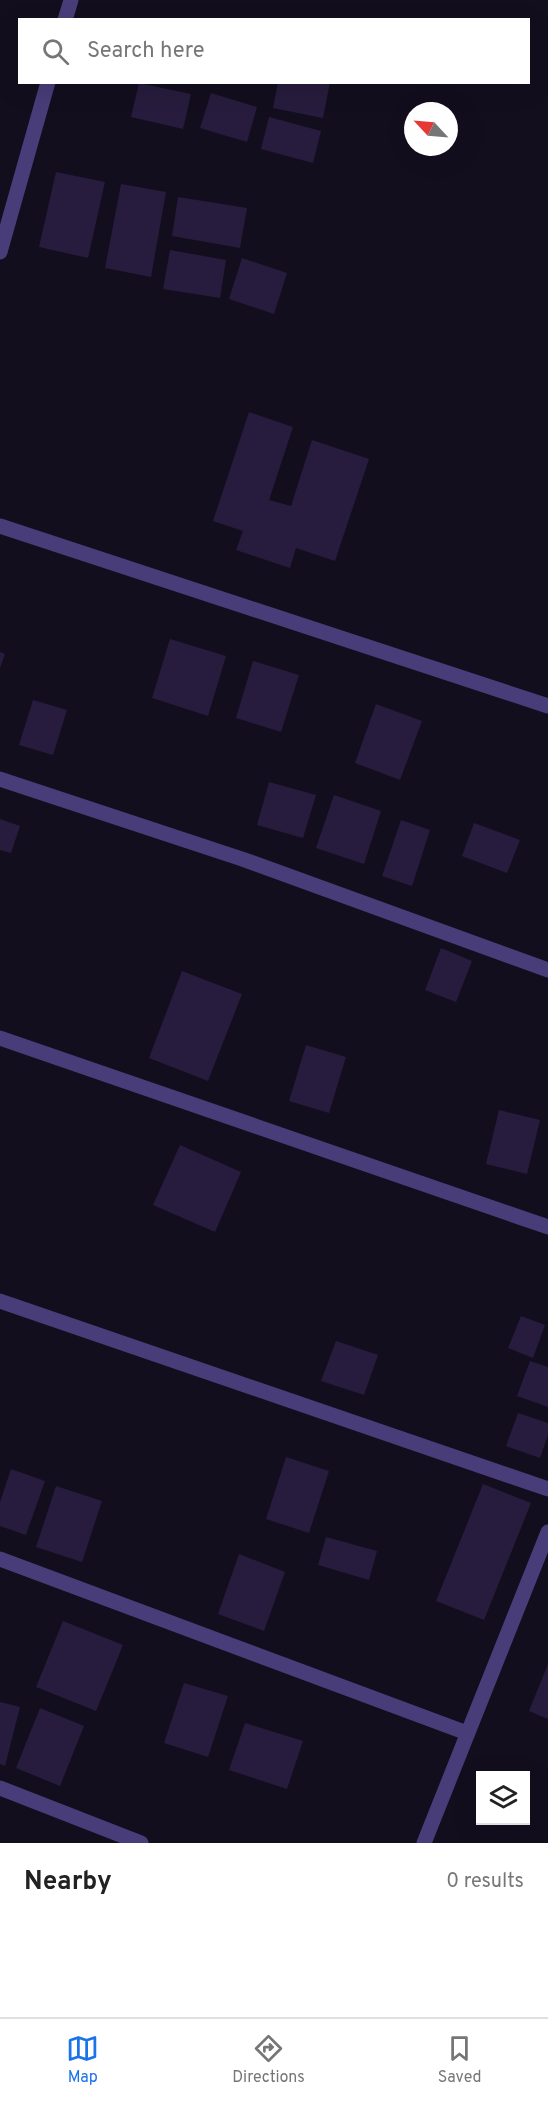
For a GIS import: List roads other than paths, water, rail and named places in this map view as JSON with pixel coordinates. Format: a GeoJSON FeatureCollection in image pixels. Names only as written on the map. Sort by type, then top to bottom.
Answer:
{"type":"FeatureCollection","features":[{"type":"Feature","properties":{"kind":"street"},"geometry":{"type":"LineString","coordinates":[[66,18],[71,0]]}},
{"type":"Feature","properties":{"kind":"street"},"geometry":{"type":"LineString","coordinates":[[0,252],[47,84]]}},
{"type":"Feature","properties":{"kind":"street"},"geometry":{"type":"LineString","coordinates":[[0,526],[548,706]]}},
{"type":"Feature","properties":{"kind":"street"},"geometry":{"type":"LineString","coordinates":[[0,779],[242,859],[548,970]]}},
{"type":"Feature","properties":{"kind":"street"},"geometry":{"type":"LineString","coordinates":[[0,1038],[548,1227]]}},
{"type":"Feature","properties":{"kind":"street"},"geometry":{"type":"LineString","coordinates":[[0,1300],[548,1489]]}},
{"type":"Feature","properties":{"kind":"street"},"geometry":{"type":"LineString","coordinates":[[424,1843],[548,1532]]}},
{"type":"Feature","properties":{"kind":"street"},"geometry":{"type":"LineString","coordinates":[[0,1558],[467,1733]]}},
{"type":"Feature","properties":{"kind":"street"},"geometry":{"type":"LineString","coordinates":[[0,1788],[141,1843]]}}]}
